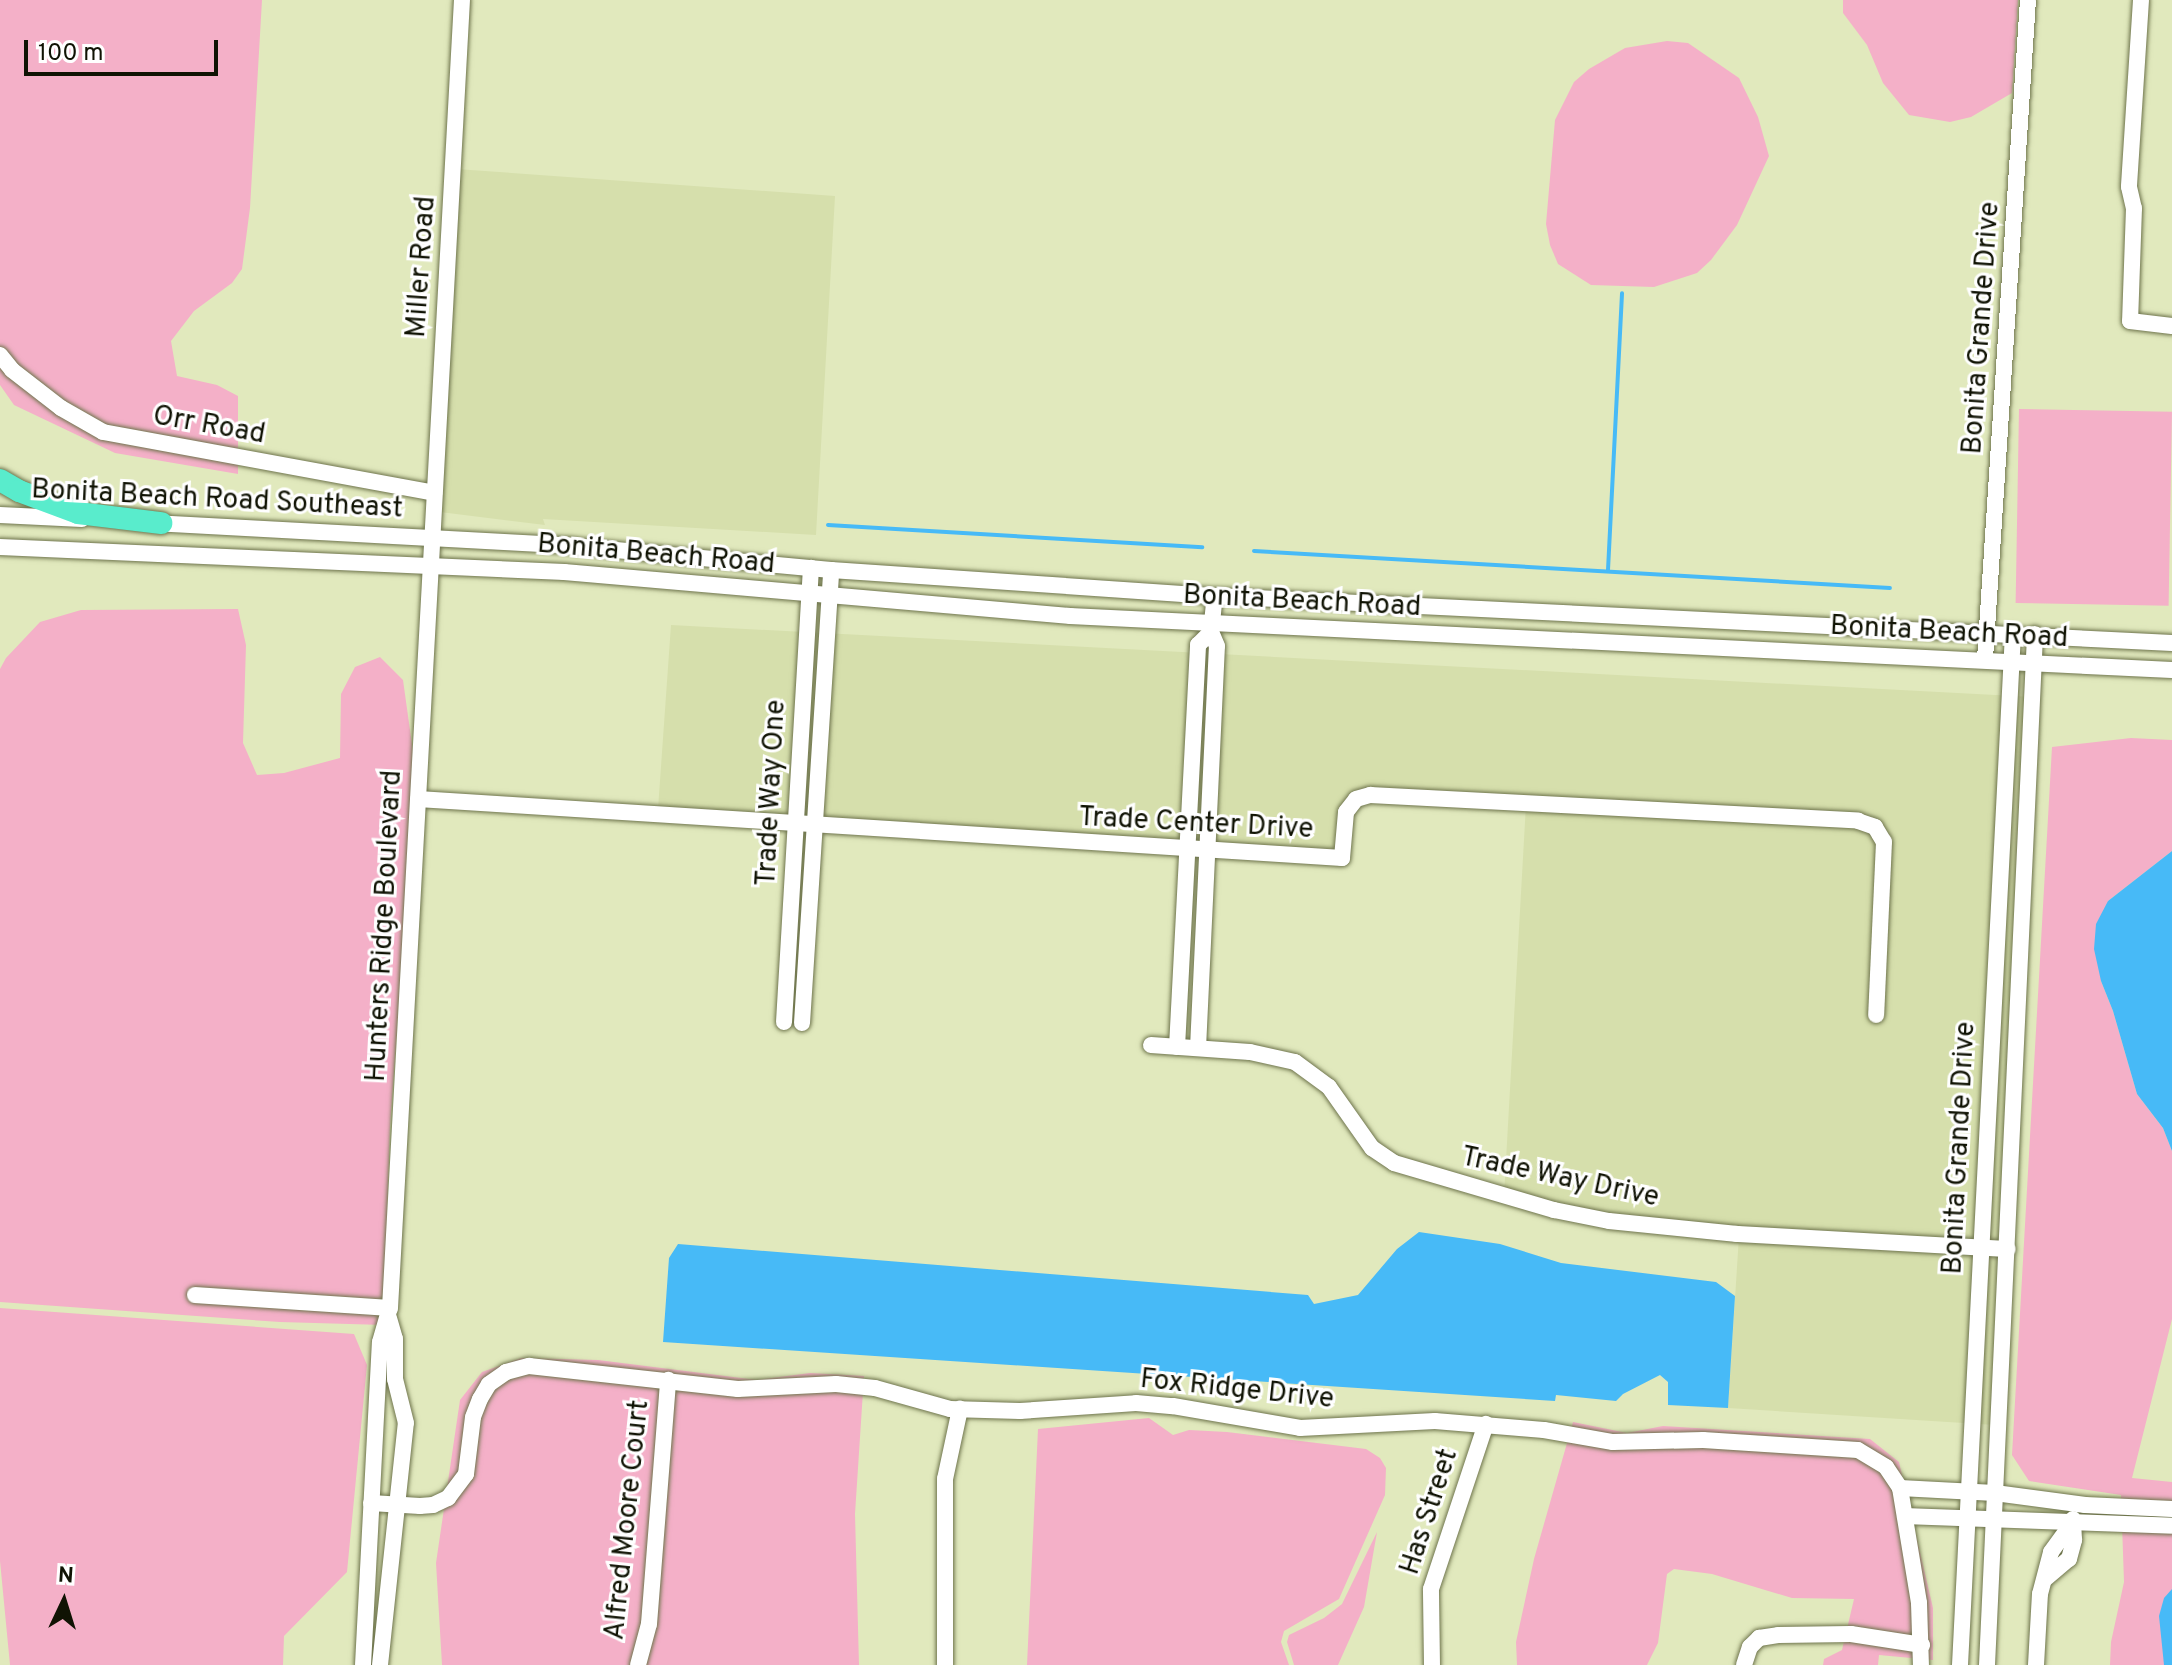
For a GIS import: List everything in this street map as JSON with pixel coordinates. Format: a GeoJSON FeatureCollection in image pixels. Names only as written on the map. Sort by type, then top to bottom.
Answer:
{"type":"FeatureCollection","features":[{"type":"Feature","properties":{"kind":"highway"},"geometry":{"type":"LineString","coordinates":[[0,480],[19,491],[78,513],[161,523]]}},
{"type":"Feature","properties":{"kind":"street","name":"Miller Road"},"geometry":{"type":"LineString","coordinates":[[431,538],[455,165],[462,0]]}},
{"type":"Feature","properties":{"kind":"street","name":"Bonita Grande Drive"},"geometry":{"type":"LineString","coordinates":[[1985,659],[2028,0]]}},
{"type":"Feature","properties":{"kind":"street"},"geometry":{"type":"LineString","coordinates":[[2141,0],[2129,187],[2134,208],[2130,321],[2172,326]]}},
{"type":"Feature","properties":{"kind":"street","name":"Orr Road"},"geometry":{"type":"LineString","coordinates":[[0,355],[12,370],[61,408],[103,432],[434,493]]}},
{"type":"Feature","properties":{"kind":"street","name":"Bonita Beach Road Southeast"},"geometry":{"type":"LineString","coordinates":[[0,515],[431,538]]}},
{"type":"Feature","properties":{"kind":"street","name":"Bonita Beach Road"},"geometry":{"type":"LineString","coordinates":[[431,538],[831,570],[1215,596],[2172,643]]}},
{"type":"Feature","properties":{"kind":"street","name":"Hunters Ridge Boulevard"},"geometry":{"type":"LineString","coordinates":[[363,1665],[380,1342],[389,1313],[431,538]]}},
{"type":"Feature","properties":{"kind":"street","name":"Bonita Beach Road Southeast"},"geometry":{"type":"LineString","coordinates":[[0,547],[430,565]]}},
{"type":"Feature","properties":{"kind":"street","name":"Bonita Beach Road"},"geometry":{"type":"LineString","coordinates":[[430,565],[629,577],[1212,627],[2011,660],[2172,670]]}},
{"type":"Feature","properties":{"kind":"street","name":"Trade Way One"},"geometry":{"type":"LineString","coordinates":[[784,1022],[811,568]]}},
{"type":"Feature","properties":{"kind":"street","name":"Trade Way One"},"geometry":{"type":"LineString","coordinates":[[802,1023],[831,570]]}},
{"type":"Feature","properties":{"kind":"street"},"geometry":{"type":"LineString","coordinates":[[1198,1048],[1217,646],[1212,627],[1215,596]]}},
{"type":"Feature","properties":{"kind":"street"},"geometry":{"type":"LineString","coordinates":[[1177,1047],[1198,645],[1212,627]]}},
{"type":"Feature","properties":{"kind":"street","name":"Bonita Grande Drive"},"geometry":{"type":"LineString","coordinates":[[1960,1665],[2013,633]]}},
{"type":"Feature","properties":{"kind":"street","name":"Bonita Grande Drive"},"geometry":{"type":"LineString","coordinates":[[1987,1665],[2035,634]]}},
{"type":"Feature","properties":{"kind":"street","name":"Trade Center Drive"},"geometry":{"type":"LineString","coordinates":[[418,799],[1342,858],[1346,812],[1356,799],[1370,795],[1868,823],[1880,833],[1884,842],[1876,1015]]}},
{"type":"Feature","properties":{"kind":"street","name":"Trade Way Drive"},"geometry":{"type":"LineString","coordinates":[[1151,1045],[1278,1055],[1295,1062],[1329,1087],[1364,1139],[1394,1163],[1554,1210],[1609,1221],[1737,1234],[2008,1249]]}},
{"type":"Feature","properties":{"kind":"street"},"geometry":{"type":"LineString","coordinates":[[195,1295],[389,1313]]}},
{"type":"Feature","properties":{"kind":"street","name":"Hunters Ridge Boulevard"},"geometry":{"type":"LineString","coordinates":[[380,1665],[406,1423],[395,1379],[395,1339],[389,1313]]}},
{"type":"Feature","properties":{"kind":"street","name":"Fox Ridge Drive"},"geometry":{"type":"LineString","coordinates":[[371,1503],[433,1505],[458,1489],[470,1458],[473,1417],[480,1399],[489,1384],[506,1372],[529,1366],[757,1390],[836,1384],[875,1388],[960,1409],[1020,1411],[1136,1403],[1173,1406],[1300,1428],[1326,1429],[1402,1421],[1486,1424],[1613,1442],[1703,1440],[1858,1450],[1886,1467],[1900,1488]]}},
{"type":"Feature","properties":{"kind":"street","name":"Alfred Moore Court"},"geometry":{"type":"LineString","coordinates":[[638,1665],[649,1624],[668,1380]]}},
{"type":"Feature","properties":{"kind":"street"},"geometry":{"type":"LineString","coordinates":[[945,1665],[945,1479],[960,1409]]}},
{"type":"Feature","properties":{"kind":"street","name":"Has Street"},"geometry":{"type":"LineString","coordinates":[[1432,1665],[1431,1589],[1486,1424]]}},
{"type":"Feature","properties":{"kind":"street"},"geometry":{"type":"LineString","coordinates":[[1921,1665],[1922,1645],[1900,1488],[2172,1509]]}},
{"type":"Feature","properties":{"kind":"street"},"geometry":{"type":"LineString","coordinates":[[2036,1665],[2040,1594],[2046,1578],[2069,1559],[2074,1540],[2072,1523],[2076,1503]]}},
{"type":"Feature","properties":{"kind":"street"},"geometry":{"type":"LineString","coordinates":[[1905,1516],[2172,1526]]}},
{"type":"Feature","properties":{"kind":"street"},"geometry":{"type":"LineString","coordinates":[[1744,1665],[1750,1647],[1759,1638],[1778,1635],[1851,1634],[1922,1645]]}},
{"type":"Feature","properties":{"kind":"shaded area"},"geometry":{"type":"Polygon","coordinates":[[[0,0],[262,0],[250,208],[242,269],[232,283],[194,311],[171,341],[177,376],[217,385],[238,396],[238,474],[115,453],[14,405],[0,385],[0,0]]]}},
{"type":"Feature","properties":{"kind":"shaded area"},"geometry":{"type":"Polygon","coordinates":[[[1843,0],[2018,0],[2012,93],[1971,117],[1950,122],[1909,115],[1883,83],[1867,45],[1843,13],[1843,0]]]}},
{"type":"Feature","properties":{"kind":"shaded area"},"geometry":{"type":"Polygon","coordinates":[[[1667,41],[1688,43],[1739,78],[1758,117],[1769,156],[1737,225],[1711,260],[1697,273],[1654,287],[1591,285],[1558,264],[1550,245],[1546,224],[1555,120],[1574,82],[1589,69],[1625,48],[1667,41]]]}},
{"type":"Feature","properties":{"kind":"shaded area"},"geometry":{"type":"Polygon","coordinates":[[[456,169],[835,196],[816,535],[543,519],[545,525],[440,512],[456,169]]]}},
{"type":"Feature","properties":{"kind":"shaded area"},"geometry":{"type":"Polygon","coordinates":[[[2019,409],[2172,412],[2169,606],[2016,603],[2019,409]]]}},
{"type":"Feature","properties":{"kind":"shaded area"},"geometry":{"type":"Polygon","coordinates":[[[238,609],[246,645],[243,743],[257,775],[284,773],[340,758],[341,694],[355,667],[380,657],[403,680],[416,773],[390,1126],[384,1325],[280,1322],[0,1302],[0,669],[6,658],[40,622],[81,610],[238,609]]]}},
{"type":"Feature","properties":{"kind":"shaded area"},"geometry":{"type":"Polygon","coordinates":[[[671,625],[2033,697],[1995,1425],[1728,1408],[1739,1236],[1504,1196],[1526,804],[1358,802],[1344,837],[1330,852],[658,809],[671,625]]]}},
{"type":"Feature","properties":{"kind":"shaded area"},"geometry":{"type":"Polygon","coordinates":[[[2131,738],[2172,740],[2172,851],[2108,901],[2101,981],[2137,1094],[2163,1128],[2172,1151],[2172,1319],[2132,1478],[2172,1482],[2172,1665],[2110,1665],[2111,1642],[2124,1582],[2121,1495],[2029,1481],[2012,1455],[2052,747],[2131,738]]]}},
{"type":"Feature","properties":{"kind":"shaded area"},"geometry":{"type":"Polygon","coordinates":[[[0,1308],[354,1334],[367,1365],[347,1572],[284,1636],[283,1665],[10,1665],[0,1561],[0,1308]]]}},
{"type":"Feature","properties":{"kind":"shaded area"},"geometry":{"type":"Polygon","coordinates":[[[521,1358],[598,1360],[757,1380],[810,1373],[864,1376],[855,1514],[859,1665],[442,1665],[436,1563],[460,1400],[482,1372],[521,1358]]]}},
{"type":"Feature","properties":{"kind":"shaded area"},"geometry":{"type":"Polygon","coordinates":[[[1149,1418],[1173,1435],[1189,1430],[1227,1432],[1366,1449],[1380,1458],[1386,1468],[1385,1495],[1339,1599],[1284,1631],[1281,1642],[1289,1665],[1027,1665],[1038,1429],[1149,1418]]]}},
{"type":"Feature","properties":{"kind":"shaded area"},"geometry":{"type":"Polygon","coordinates":[[[1573,1422],[1627,1433],[1663,1426],[1870,1439],[1899,1462],[1933,1608],[1933,1660],[1879,1655],[1878,1665],[1823,1665],[1824,1659],[1842,1650],[1854,1599],[1792,1598],[1712,1574],[1674,1569],[1667,1574],[1658,1643],[1647,1665],[1517,1665],[1516,1642],[1534,1559],[1573,1422]]]}},
{"type":"Feature","properties":{"kind":"shaded area"},"geometry":{"type":"Polygon","coordinates":[[[1377,1532],[1364,1607],[1338,1665],[1294,1665],[1287,1642],[1289,1635],[1324,1618],[1342,1604],[1377,1532]]]}},
{"type":"Feature","properties":{"kind":"water"},"geometry":{"type":"Polygon","coordinates":[[[2172,851],[2172,1151],[2163,1128],[2137,1094],[2094,949],[2096,924],[2108,901],[2172,851]]]}},
{"type":"Feature","properties":{"kind":"water"},"geometry":{"type":"Polygon","coordinates":[[[1419,1232],[1500,1244],[1561,1263],[1716,1282],[1735,1296],[1728,1408],[1668,1405],[1668,1382],[1660,1375],[1623,1394],[1616,1401],[1556,1395],[1555,1401],[663,1342],[669,1258],[678,1244],[1308,1295],[1314,1304],[1358,1295],[1397,1249],[1419,1232]]]}},
{"type":"Feature","properties":{"kind":"water"},"geometry":{"type":"Polygon","coordinates":[[[2172,1589],[2172,1665],[2164,1665],[2159,1616],[2164,1598],[2172,1589]]]}},
{"type":"Feature","properties":{"kind":"waterway"},"geometry":{"type":"LineString","coordinates":[[1608,570],[1622,293]]}},
{"type":"Feature","properties":{"kind":"waterway"},"geometry":{"type":"LineString","coordinates":[[828,525],[1202,547]]}},
{"type":"Feature","properties":{"kind":"waterway"},"geometry":{"type":"LineString","coordinates":[[1254,551],[1890,588]]}}]}
